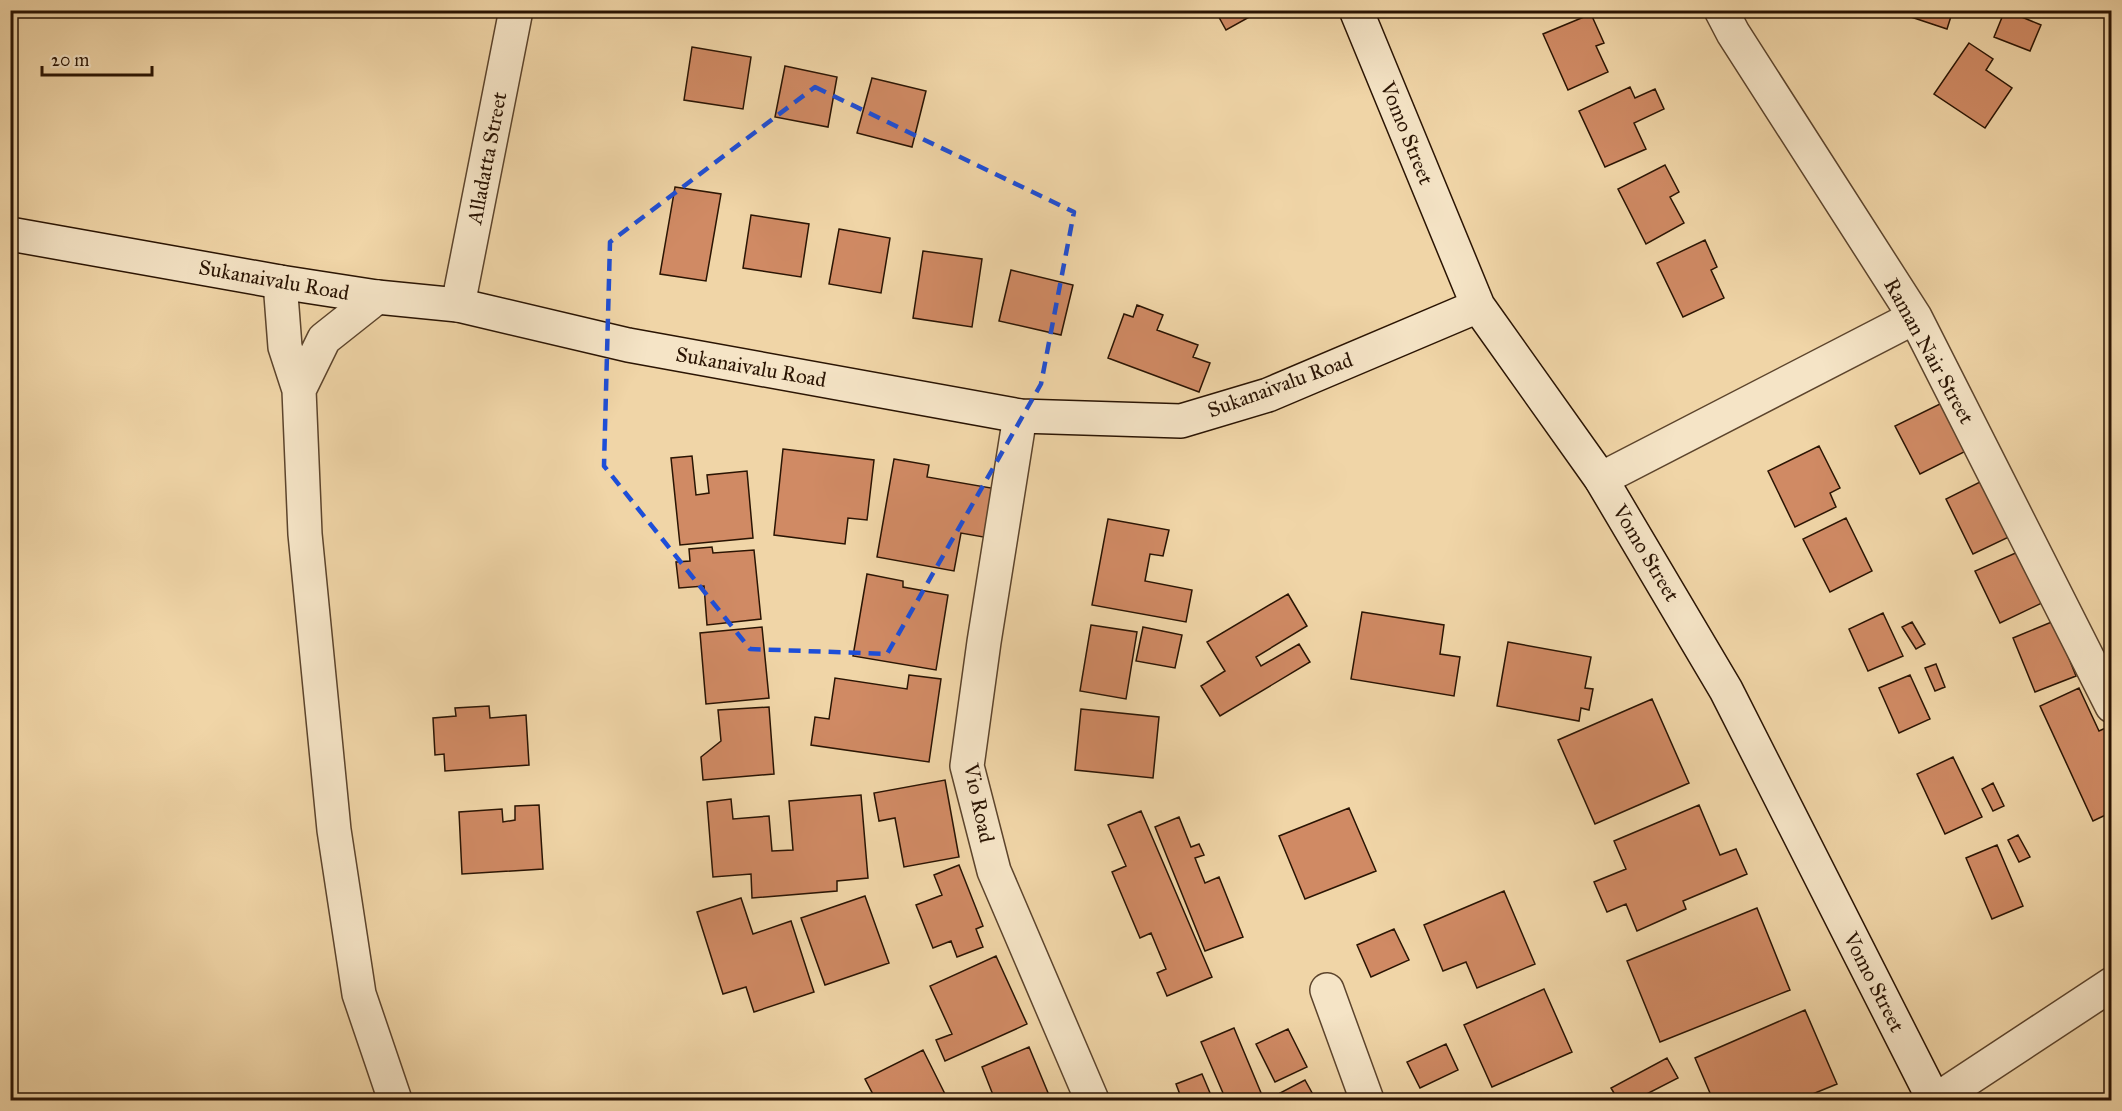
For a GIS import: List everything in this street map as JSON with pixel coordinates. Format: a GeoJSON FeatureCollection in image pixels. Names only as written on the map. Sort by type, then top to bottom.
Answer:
{"type":"FeatureCollection","features":[{"type":"Feature","properties":{"kind":"street","name":"Alladatta Street"},"geometry":{"type":"LineString","coordinates":[[458,305],[516,10]]}},
{"type":"Feature","properties":{"kind":"street","name":"Vomo Street"},"geometry":{"type":"LineString","coordinates":[[1356,10],[1478,306],[1601,479],[1726,690],[1935,1101]]}},
{"type":"Feature","properties":{"kind":"street","name":"Raman Nair Street"},"geometry":{"type":"LineString","coordinates":[[1721,10],[1733,33],[1915,317],[2112,706]]}},
{"type":"Feature","properties":{"kind":"street","name":"Sukanaivalu Road"},"geometry":{"type":"LineString","coordinates":[[10,234],[280,282],[377,297],[458,305],[628,345],[1020,416],[1181,421],[1268,394],[1478,306]]}},
{"type":"Feature","properties":{"kind":"street"},"geometry":{"type":"LineString","coordinates":[[280,282],[285,347],[299,390],[305,534],[334,830],[359,994],[395,1101]]}},
{"type":"Feature","properties":{"kind":"street"},"geometry":{"type":"LineString","coordinates":[[299,390],[324,339],[377,297]]}},
{"type":"Feature","properties":{"kind":"street"},"geometry":{"type":"LineString","coordinates":[[1601,479],[1915,317]]}},
{"type":"Feature","properties":{"kind":"street","name":"Vio Road"},"geometry":{"type":"LineString","coordinates":[[1020,416],[967,766],[994,871],[1092,1101]]}},
{"type":"Feature","properties":{"kind":"street"},"geometry":{"type":"LineString","coordinates":[[1935,1101],[2112,984]]}},
{"type":"Feature","properties":{"kind":"street"},"geometry":{"type":"LineString","coordinates":[[1327,990],[1366,1101]]}},
{"type":"Feature","properties":{"kind":"highlighted area"},"geometry":{"type":"Polygon","coordinates":[[[815,87],[1074,212],[1041,384],[887,654],[750,649],[604,466],[610,242],[815,87]]]}},
{"type":"Feature","properties":{"kind":"building"},"geometry":{"type":"Polygon","coordinates":[[[1215,10],[1262,10],[1226,30],[1215,10]]]}},
{"type":"Feature","properties":{"kind":"building"},"geometry":{"type":"Polygon","coordinates":[[[1890,10],[1953,10],[1947,29],[1890,10]]]}},
{"type":"Feature","properties":{"kind":"building"},"geometry":{"type":"Polygon","coordinates":[[[2005,10],[2041,25],[2030,51],[1994,37],[2005,10]]]}},
{"type":"Feature","properties":{"kind":"building"},"geometry":{"type":"Polygon","coordinates":[[[1591,14],[1604,43],[1596,46],[1608,72],[1568,90],[1543,34],[1591,14]]]}},
{"type":"Feature","properties":{"kind":"building"},"geometry":{"type":"Polygon","coordinates":[[[1969,43],[1993,59],[1986,70],[2012,88],[1985,128],[1934,94],[1969,43]]]}},
{"type":"Feature","properties":{"kind":"building"},"geometry":{"type":"Polygon","coordinates":[[[692,47],[751,57],[743,109],[684,100],[692,47]]]}},
{"type":"Feature","properties":{"kind":"building"},"geometry":{"type":"Polygon","coordinates":[[[785,66],[837,77],[828,127],[775,117],[785,66]]]}},
{"type":"Feature","properties":{"kind":"building"},"geometry":{"type":"Polygon","coordinates":[[[872,78],[926,91],[912,147],[857,133],[872,78]]]}},
{"type":"Feature","properties":{"kind":"building"},"geometry":{"type":"Polygon","coordinates":[[[1630,87],[1635,98],[1655,89],[1664,109],[1634,123],[1646,149],[1605,167],[1579,111],[1630,87]]]}},
{"type":"Feature","properties":{"kind":"building"},"geometry":{"type":"Polygon","coordinates":[[[1665,165],[1679,192],[1670,197],[1684,223],[1646,244],[1618,189],[1665,165]]]}},
{"type":"Feature","properties":{"kind":"building"},"geometry":{"type":"Polygon","coordinates":[[[675,187],[721,194],[706,281],[660,274],[675,187]]]}},
{"type":"Feature","properties":{"kind":"building"},"geometry":{"type":"Polygon","coordinates":[[[751,215],[809,224],[801,277],[743,268],[751,215]]]}},
{"type":"Feature","properties":{"kind":"building"},"geometry":{"type":"Polygon","coordinates":[[[839,229],[890,238],[881,293],[829,284],[839,229]]]}},
{"type":"Feature","properties":{"kind":"building"},"geometry":{"type":"Polygon","coordinates":[[[1705,240],[1717,267],[1711,270],[1724,298],[1683,317],[1657,263],[1705,240]]]}},
{"type":"Feature","properties":{"kind":"building"},"geometry":{"type":"Polygon","coordinates":[[[923,251],[982,259],[972,327],[913,318],[923,251]]]}},
{"type":"Feature","properties":{"kind":"building"},"geometry":{"type":"Polygon","coordinates":[[[1011,270],[1073,285],[1061,335],[999,321],[1011,270]]]}},
{"type":"Feature","properties":{"kind":"building"},"geometry":{"type":"Polygon","coordinates":[[[1137,305],[1163,315],[1157,330],[1198,345],[1193,357],[1210,363],[1199,392],[1108,358],[1124,314],[1133,317],[1137,305]]]}},
{"type":"Feature","properties":{"kind":"building"},"geometry":{"type":"Polygon","coordinates":[[[1944,402],[1968,450],[1920,474],[1895,426],[1944,402]]]}},
{"type":"Feature","properties":{"kind":"building"},"geometry":{"type":"Polygon","coordinates":[[[1819,446],[1840,488],[1830,493],[1836,507],[1795,527],[1768,471],[1819,446]]]}},
{"type":"Feature","properties":{"kind":"building"},"geometry":{"type":"Polygon","coordinates":[[[783,449],[874,460],[867,520],[848,518],[845,544],[774,535],[783,449]]]}},
{"type":"Feature","properties":{"kind":"building"},"geometry":{"type":"Polygon","coordinates":[[[692,456],[696,495],[709,493],[707,475],[747,471],[753,538],[680,545],[671,458],[692,456]]]}},
{"type":"Feature","properties":{"kind":"building"},"geometry":{"type":"Polygon","coordinates":[[[894,459],[929,465],[927,477],[997,489],[989,538],[961,533],[954,571],[877,557],[894,459]]]}},
{"type":"Feature","properties":{"kind":"building"},"geometry":{"type":"Polygon","coordinates":[[[1984,480],[2011,536],[1973,554],[1946,499],[1984,480]]]}},
{"type":"Feature","properties":{"kind":"building"},"geometry":{"type":"Polygon","coordinates":[[[1846,518],[1872,571],[1830,592],[1803,539],[1846,518]]]}},
{"type":"Feature","properties":{"kind":"building"},"geometry":{"type":"Polygon","coordinates":[[[1108,519],[1169,530],[1163,556],[1150,554],[1145,581],[1192,590],[1186,622],[1092,605],[1108,519]]]}},
{"type":"Feature","properties":{"kind":"building"},"geometry":{"type":"Polygon","coordinates":[[[712,547],[713,553],[754,550],[761,619],[707,625],[704,586],[679,588],[676,562],[690,561],[689,549],[712,547]]]}},
{"type":"Feature","properties":{"kind":"building"},"geometry":{"type":"Polygon","coordinates":[[[2020,551],[2044,602],[2000,623],[1975,571],[2020,551]]]}},
{"type":"Feature","properties":{"kind":"building"},"geometry":{"type":"Polygon","coordinates":[[[867,574],[903,581],[903,587],[948,595],[936,670],[853,656],[867,574]]]}},
{"type":"Feature","properties":{"kind":"building"},"geometry":{"type":"Polygon","coordinates":[[[1288,594],[1307,626],[1256,657],[1261,666],[1299,644],[1310,662],[1220,716],[1201,686],[1225,671],[1207,642],[1288,594]]]}},
{"type":"Feature","properties":{"kind":"building"},"geometry":{"type":"Polygon","coordinates":[[[1362,612],[1444,625],[1440,654],[1460,657],[1454,696],[1351,679],[1362,612]]]}},
{"type":"Feature","properties":{"kind":"building"},"geometry":{"type":"Polygon","coordinates":[[[1883,613],[1903,656],[1868,671],[1849,629],[1883,613]]]}},
{"type":"Feature","properties":{"kind":"building"},"geometry":{"type":"Polygon","coordinates":[[[2054,621],[2076,676],[2035,692],[2013,638],[2054,621]]]}},
{"type":"Feature","properties":{"kind":"building"},"geometry":{"type":"Polygon","coordinates":[[[1912,622],[1925,644],[1916,649],[1902,627],[1912,622]]]}},
{"type":"Feature","properties":{"kind":"building"},"geometry":{"type":"Polygon","coordinates":[[[1091,625],[1137,632],[1126,699],[1080,691],[1091,625]]]}},
{"type":"Feature","properties":{"kind":"building"},"geometry":{"type":"Polygon","coordinates":[[[762,627],[769,698],[706,704],[700,633],[762,627]]]}},
{"type":"Feature","properties":{"kind":"building"},"geometry":{"type":"Polygon","coordinates":[[[1143,627],[1182,635],[1175,668],[1136,661],[1143,627]]]}},
{"type":"Feature","properties":{"kind":"building"},"geometry":{"type":"Polygon","coordinates":[[[1508,642],[1591,657],[1585,688],[1593,689],[1589,710],[1581,708],[1579,721],[1497,706],[1508,642]]]}},
{"type":"Feature","properties":{"kind":"building"},"geometry":{"type":"Polygon","coordinates":[[[1936,664],[1945,687],[1935,691],[1925,668],[1936,664]]]}},
{"type":"Feature","properties":{"kind":"building"},"geometry":{"type":"Polygon","coordinates":[[[909,675],[941,679],[929,762],[811,745],[815,717],[829,719],[835,678],[907,689],[909,675]]]}},
{"type":"Feature","properties":{"kind":"building"},"geometry":{"type":"Polygon","coordinates":[[[1910,675],[1930,719],[1899,733],[1879,688],[1910,675]]]}},
{"type":"Feature","properties":{"kind":"building"},"geometry":{"type":"Polygon","coordinates":[[[2079,688],[2099,731],[2110,726],[2112,729],[2112,812],[2093,821],[2040,706],[2079,688]]]}},
{"type":"Feature","properties":{"kind":"building"},"geometry":{"type":"Polygon","coordinates":[[[1652,699],[1689,783],[1595,824],[1558,740],[1652,699]]]}},
{"type":"Feature","properties":{"kind":"building"},"geometry":{"type":"Polygon","coordinates":[[[489,706],[490,718],[526,715],[529,765],[445,771],[444,754],[435,755],[433,718],[456,716],[455,708],[489,706]]]}},
{"type":"Feature","properties":{"kind":"building"},"geometry":{"type":"Polygon","coordinates":[[[769,707],[774,774],[703,780],[701,757],[721,741],[718,710],[769,707]]]}},
{"type":"Feature","properties":{"kind":"building"},"geometry":{"type":"Polygon","coordinates":[[[1081,709],[1159,717],[1153,778],[1075,770],[1081,709]]]}},
{"type":"Feature","properties":{"kind":"building"},"geometry":{"type":"Polygon","coordinates":[[[1953,757],[1982,817],[1945,834],[1917,774],[1953,757]]]}},
{"type":"Feature","properties":{"kind":"building"},"geometry":{"type":"Polygon","coordinates":[[[945,780],[959,857],[904,867],[895,818],[879,821],[874,793],[945,780]]]}},
{"type":"Feature","properties":{"kind":"building"},"geometry":{"type":"Polygon","coordinates":[[[1993,783],[2004,806],[1993,811],[1982,789],[1993,783]]]}},
{"type":"Feature","properties":{"kind":"building"},"geometry":{"type":"Polygon","coordinates":[[[861,795],[868,878],[837,881],[837,891],[752,898],[751,874],[713,877],[707,802],[731,799],[733,819],[769,816],[772,851],[793,850],[789,801],[861,795]]]}},
{"type":"Feature","properties":{"kind":"building"},"geometry":{"type":"Polygon","coordinates":[[[539,805],[543,869],[462,874],[459,812],[502,809],[503,822],[515,820],[515,806],[539,805]]]}},
{"type":"Feature","properties":{"kind":"building"},"geometry":{"type":"Polygon","coordinates":[[[1699,805],[1720,855],[1736,849],[1747,874],[1683,901],[1686,909],[1637,931],[1626,904],[1607,912],[1594,882],[1626,869],[1614,841],[1699,805]]]}},
{"type":"Feature","properties":{"kind":"building"},"geometry":{"type":"Polygon","coordinates":[[[1349,808],[1376,871],[1305,899],[1279,836],[1349,808]]]}},
{"type":"Feature","properties":{"kind":"building"},"geometry":{"type":"Polygon","coordinates":[[[1141,811],[1212,977],[1167,996],[1157,973],[1166,969],[1151,933],[1140,938],[1112,872],[1126,866],[1108,825],[1141,811]]]}},
{"type":"Feature","properties":{"kind":"building"},"geometry":{"type":"Polygon","coordinates":[[[1179,817],[1191,847],[1199,844],[1204,855],[1195,858],[1205,883],[1219,877],[1243,937],[1205,951],[1155,827],[1179,817]]]}},
{"type":"Feature","properties":{"kind":"building"},"geometry":{"type":"Polygon","coordinates":[[[2018,835],[2030,857],[2019,862],[2008,840],[2018,835]]]}},
{"type":"Feature","properties":{"kind":"building"},"geometry":{"type":"Polygon","coordinates":[[[1997,845],[2023,906],[1992,919],[1966,858],[1997,845]]]}},
{"type":"Feature","properties":{"kind":"building"},"geometry":{"type":"Polygon","coordinates":[[[959,865],[983,926],[976,929],[983,947],[957,957],[951,941],[933,948],[916,905],[942,895],[934,875],[959,865]]]}},
{"type":"Feature","properties":{"kind":"building"},"geometry":{"type":"Polygon","coordinates":[[[1504,891],[1535,964],[1477,988],[1466,962],[1443,971],[1424,925],[1504,891]]]}},
{"type":"Feature","properties":{"kind":"building"},"geometry":{"type":"Polygon","coordinates":[[[865,896],[889,963],[825,985],[801,918],[865,896]]]}},
{"type":"Feature","properties":{"kind":"building"},"geometry":{"type":"Polygon","coordinates":[[[741,898],[753,934],[791,921],[814,992],[754,1012],[746,987],[723,994],[697,912],[741,898]]]}},
{"type":"Feature","properties":{"kind":"building"},"geometry":{"type":"Polygon","coordinates":[[[1757,908],[1790,990],[1660,1042],[1627,961],[1757,908]]]}},
{"type":"Feature","properties":{"kind":"building"},"geometry":{"type":"Polygon","coordinates":[[[1394,929],[1409,960],[1371,977],[1357,945],[1394,929]]]}},
{"type":"Feature","properties":{"kind":"building"},"geometry":{"type":"Polygon","coordinates":[[[996,956],[1027,1024],[945,1061],[936,1040],[952,1034],[930,986],[996,956]]]}},
{"type":"Feature","properties":{"kind":"building"},"geometry":{"type":"Polygon","coordinates":[[[1544,989],[1572,1052],[1492,1087],[1464,1025],[1544,989]]]}},
{"type":"Feature","properties":{"kind":"building"},"geometry":{"type":"Polygon","coordinates":[[[1805,1010],[1837,1084],[1798,1100],[1713,1100],[1695,1058],[1805,1010]]]}},
{"type":"Feature","properties":{"kind":"building"},"geometry":{"type":"Polygon","coordinates":[[[1234,1028],[1264,1100],[1226,1100],[1201,1042],[1234,1028]]]}},
{"type":"Feature","properties":{"kind":"building"},"geometry":{"type":"Polygon","coordinates":[[[1288,1029],[1307,1067],[1275,1082],[1256,1044],[1288,1029]]]}},
{"type":"Feature","properties":{"kind":"building"},"geometry":{"type":"Polygon","coordinates":[[[1446,1044],[1458,1070],[1420,1088],[1407,1062],[1446,1044]]]}},
{"type":"Feature","properties":{"kind":"building"},"geometry":{"type":"Polygon","coordinates":[[[1029,1047],[1051,1100],[995,1100],[982,1067],[1029,1047]]]}},
{"type":"Feature","properties":{"kind":"building"},"geometry":{"type":"Polygon","coordinates":[[[923,1050],[948,1100],[876,1100],[865,1079],[923,1050]]]}},
{"type":"Feature","properties":{"kind":"building"},"geometry":{"type":"Polygon","coordinates":[[[1667,1058],[1678,1078],[1635,1100],[1618,1100],[1611,1088],[1667,1058]]]}},
{"type":"Feature","properties":{"kind":"building"},"geometry":{"type":"Polygon","coordinates":[[[1202,1074],[1213,1100],[1182,1100],[1176,1084],[1202,1074]]]}},
{"type":"Feature","properties":{"kind":"building"},"geometry":{"type":"Polygon","coordinates":[[[1305,1080],[1316,1100],[1284,1100],[1280,1093],[1305,1080]]]}}]}
